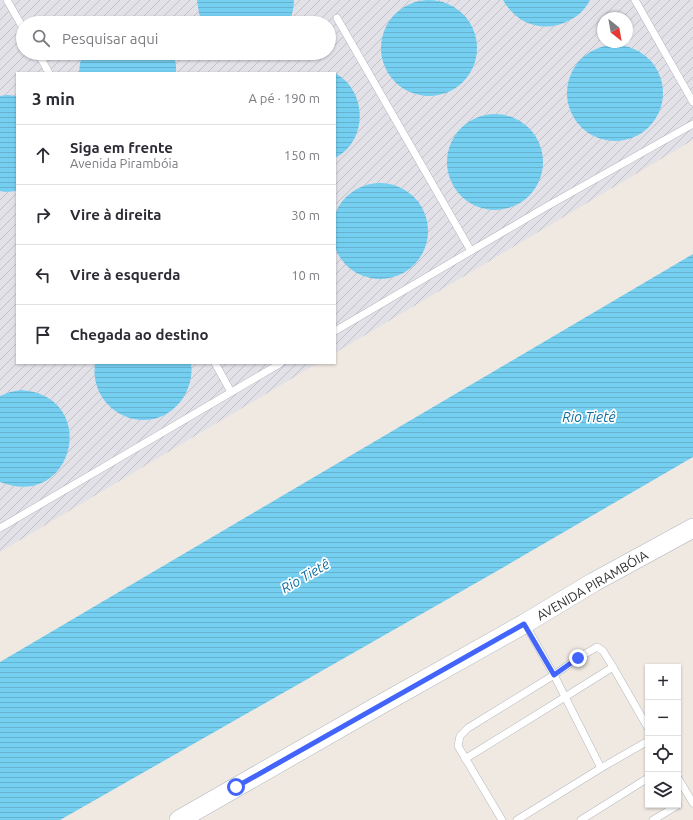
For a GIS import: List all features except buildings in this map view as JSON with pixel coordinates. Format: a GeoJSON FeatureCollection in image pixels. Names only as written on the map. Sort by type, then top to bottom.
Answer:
{"type":"FeatureCollection","features":[{"type":"Feature","properties":{"kind":"main road","name":"AVENIDA PIRAMBÓIA"},"geometry":{"type":"LineString","coordinates":[[179,820],[524,624],[594,582],[693,528]]}},
{"type":"Feature","properties":{"kind":"lane"},"geometry":{"type":"LineString","coordinates":[[7,0],[16,16]]}},
{"type":"Feature","properties":{"kind":"lane"},"geometry":{"type":"LineString","coordinates":[[636,0],[693,102]]}},
{"type":"Feature","properties":{"kind":"lane"},"geometry":{"type":"LineString","coordinates":[[337,18],[471,251]]}},
{"type":"Feature","properties":{"kind":"lane"},"geometry":{"type":"LineString","coordinates":[[42,60],[48,72]]}},
{"type":"Feature","properties":{"kind":"lane"},"geometry":{"type":"LineString","coordinates":[[336,330],[693,124]]}},
{"type":"Feature","properties":{"kind":"lane"},"geometry":{"type":"LineString","coordinates":[[216,364],[231,392]]}},
{"type":"Feature","properties":{"kind":"lane"},"geometry":{"type":"LineString","coordinates":[[0,528],[279,364]]}},
{"type":"Feature","properties":{"kind":"lane"},"geometry":{"type":"LineString","coordinates":[[524,624],[554,675],[601,768]]}},
{"type":"Feature","properties":{"kind":"lane"},"geometry":{"type":"LineString","coordinates":[[502,820],[458,746],[460,736],[468,728],[554,675],[578,658],[598,647],[603,651],[613,667],[645,723]]}},
{"type":"Feature","properties":{"kind":"lane"},"geometry":{"type":"LineString","coordinates":[[466,759],[613,667]]}},
{"type":"Feature","properties":{"kind":"lane"},"geometry":{"type":"LineString","coordinates":[[517,820],[645,743]]}},
{"type":"Feature","properties":{"kind":"lane"},"geometry":{"type":"LineString","coordinates":[[581,820],[645,780]]}},
{"type":"Feature","properties":{"kind":"lane"},"geometry":{"type":"LineString","coordinates":[[681,783],[692,800],[681,804]]}},
{"type":"Feature","properties":{"kind":"lane"},"geometry":{"type":"LineString","coordinates":[[654,820],[673,808]]}},
{"type":"Feature","properties":{"kind":"shaded area"},"geometry":{"type":"Polygon","coordinates":[[[0,0],[693,0],[693,140],[336,352],[336,72],[16,72],[16,364],[316,364],[0,552],[0,0]]]}},
{"type":"Feature","properties":{"kind":"water"},"geometry":{"type":"Polygon","coordinates":[[[197,0],[294,0],[292,16],[200,16],[197,0]]]}},
{"type":"Feature","properties":{"kind":"water"},"geometry":{"type":"Polygon","coordinates":[[[429,0],[447,3],[463,14],[474,30],[477,48],[474,66],[463,82],[447,93],[429,96],[411,93],[395,82],[384,66],[381,48],[384,30],[395,14],[411,3],[429,0]]]}},
{"type":"Feature","properties":{"kind":"water"},"geometry":{"type":"Polygon","coordinates":[[[503,0],[590,0],[582,12],[573,18],[561,24],[542,26],[532,25],[516,16],[503,0]]]}},
{"type":"Feature","properties":{"kind":"water"},"geometry":{"type":"Polygon","coordinates":[[[597,48],[633,48],[642,53],[655,66],[660,75],[663,93],[660,111],[649,127],[633,138],[615,141],[597,138],[581,127],[570,111],[567,93],[570,75],[581,59],[597,48]]]}},
{"type":"Feature","properties":{"kind":"water"},"geometry":{"type":"Polygon","coordinates":[[[81,60],[175,60],[176,72],[79,72],[81,60]]]}},
{"type":"Feature","properties":{"kind":"water"},"geometry":{"type":"Polygon","coordinates":[[[336,74],[346,81],[354,91],[360,116],[354,140],[346,150],[336,157],[336,74]]]}},
{"type":"Feature","properties":{"kind":"water"},"geometry":{"type":"Polygon","coordinates":[[[0,96],[16,96],[16,191],[0,191],[0,96]]]}},
{"type":"Feature","properties":{"kind":"water"},"geometry":{"type":"Polygon","coordinates":[[[495,114],[513,117],[529,128],[540,144],[543,162],[540,180],[529,196],[513,207],[495,210],[477,207],[461,196],[450,180],[447,162],[450,144],[461,128],[477,117],[495,114]]]}},
{"type":"Feature","properties":{"kind":"water"},"geometry":{"type":"Polygon","coordinates":[[[371,184],[389,184],[407,191],[420,204],[427,222],[427,240],[420,258],[407,271],[389,278],[371,278],[353,271],[340,258],[336,249],[336,213],[340,204],[353,191],[371,184]]]}},
{"type":"Feature","properties":{"kind":"water","name":"Rio Tietê"},"geometry":{"type":"Polygon","coordinates":[[[693,254],[693,457],[497,571],[60,820],[0,820],[0,662],[693,254]]]}},
{"type":"Feature","properties":{"kind":"water"},"geometry":{"type":"Polygon","coordinates":[[[95,364],[191,364],[191,378],[184,397],[168,413],[154,419],[138,420],[124,416],[111,408],[101,396],[95,381],[95,364]]]}},
{"type":"Feature","properties":{"kind":"water"},"geometry":{"type":"Polygon","coordinates":[[[21,390],[46,397],[62,411],[69,429],[68,449],[60,467],[46,481],[25,487],[0,482],[0,396],[21,390]]]}},
{"type":"Feature","properties":{"kind":"route"},"geometry":{"type":"LineString","coordinates":[[236,787],[524,624],[554,675],[578,658]]}}]}
